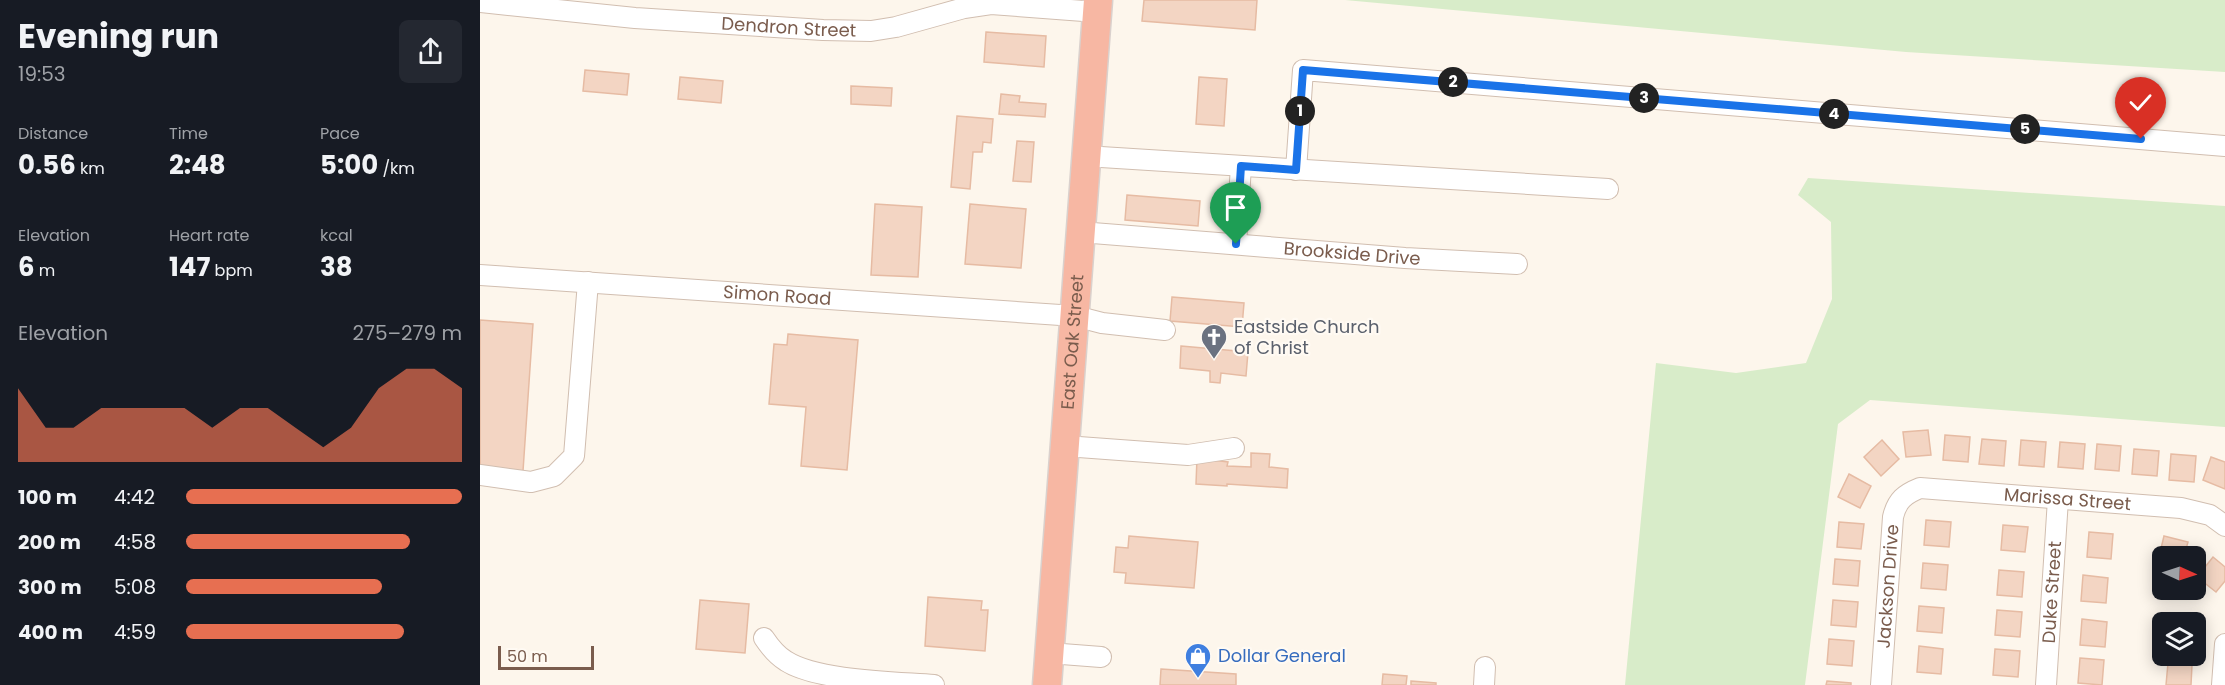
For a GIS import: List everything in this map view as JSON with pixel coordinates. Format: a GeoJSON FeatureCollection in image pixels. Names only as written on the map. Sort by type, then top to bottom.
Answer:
{"type":"FeatureCollection","features":[{"type":"Feature","properties":{"kind":"highway","name":"East Oak Street"},"geometry":{"type":"LineString","coordinates":[[1047,685],[1097,6]]}},
{"type":"Feature","properties":{"kind":"street","name":"Dendron Street"},"geometry":{"type":"LineString","coordinates":[[480,2],[635,18],[871,31],[896,27],[952,5],[1097,6]]}},
{"type":"Feature","properties":{"kind":"street"},"geometry":{"type":"LineString","coordinates":[[1296,170],[1303,70],[2225,146]]}},
{"type":"Feature","properties":{"kind":"street"},"geometry":{"type":"LineString","coordinates":[[1085,156],[1608,189]]}},
{"type":"Feature","properties":{"kind":"street"},"geometry":{"type":"LineString","coordinates":[[1236,244],[1241,166]]}},
{"type":"Feature","properties":{"kind":"street","name":"Brookside Drive"},"geometry":{"type":"LineString","coordinates":[[1080,232],[1405,258],[1517,264]]}},
{"type":"Feature","properties":{"kind":"street","name":"Simon Road"},"geometry":{"type":"LineString","coordinates":[[480,275],[1075,316],[1102,323],[1165,330]]}},
{"type":"Feature","properties":{"kind":"street"},"geometry":{"type":"LineString","coordinates":[[480,475],[531,482],[554,476],[574,456],[588,282]]}},
{"type":"Feature","properties":{"kind":"street"},"geometry":{"type":"LineString","coordinates":[[1065,447],[1188,455],[1234,448]]}},
{"type":"Feature","properties":{"kind":"street","name":"Marissa Street"},"geometry":{"type":"LineString","coordinates":[[1907,493],[1920,488],[2181,508],[2210,515],[2225,526]]}},
{"type":"Feature","properties":{"kind":"street","name":"Jackson Drive"},"geometry":{"type":"LineString","coordinates":[[1881,685],[1893,517],[1896,504],[1907,493]]}},
{"type":"Feature","properties":{"kind":"street","name":"Duke Street"},"geometry":{"type":"LineString","coordinates":[[2046,685],[2058,499]]}},
{"type":"Feature","properties":{"kind":"street"},"geometry":{"type":"LineString","coordinates":[[764,638],[773,651],[788,662],[812,671],[847,678],[933,685]]}},
{"type":"Feature","properties":{"kind":"street"},"geometry":{"type":"LineString","coordinates":[[2222,685],[2225,644]]}},
{"type":"Feature","properties":{"kind":"street"},"geometry":{"type":"LineString","coordinates":[[1049,653],[1101,657]]}},
{"type":"Feature","properties":{"kind":"green space"},"geometry":{"type":"Polygon","coordinates":[[[1345,0],[2225,0],[2225,72],[1906,52],[1345,0]]]}},
{"type":"Feature","properties":{"kind":"green space"},"geometry":{"type":"Polygon","coordinates":[[[1808,178],[2225,206],[2225,427],[1870,400],[1838,424],[1805,685],[1625,685],[1656,363],[1736,373],[1806,363],[1832,299],[1831,222],[1798,195],[1808,178]]]}},
{"type":"Feature","properties":{"kind":"building"},"geometry":{"type":"Polygon","coordinates":[[[1144,0],[1257,0],[1255,30],[1142,21],[1144,0]]]}},
{"type":"Feature","properties":{"kind":"building"},"geometry":{"type":"Polygon","coordinates":[[[986,32],[1046,36],[1044,67],[984,62],[986,32]]]}},
{"type":"Feature","properties":{"kind":"building"},"geometry":{"type":"Polygon","coordinates":[[[585,70],[629,74],[627,95],[583,91],[585,70]]]}},
{"type":"Feature","properties":{"kind":"building"},"geometry":{"type":"Polygon","coordinates":[[[680,77],[723,81],[721,103],[678,99],[680,77]]]}},
{"type":"Feature","properties":{"kind":"building"},"geometry":{"type":"Polygon","coordinates":[[[1199,77],[1227,79],[1224,126],[1196,124],[1199,77]]]}},
{"type":"Feature","properties":{"kind":"building"},"geometry":{"type":"Polygon","coordinates":[[[851,86],[892,88],[891,106],[851,104],[851,86]]]}},
{"type":"Feature","properties":{"kind":"building"},"geometry":{"type":"Polygon","coordinates":[[[1001,94],[1020,96],[1019,102],[1046,104],[1045,117],[999,114],[1001,94]]]}},
{"type":"Feature","properties":{"kind":"building"},"geometry":{"type":"Polygon","coordinates":[[[957,116],[993,119],[991,143],[983,142],[982,152],[973,152],[970,189],[951,187],[957,116]]]}},
{"type":"Feature","properties":{"kind":"building"},"geometry":{"type":"Polygon","coordinates":[[[1017,141],[1034,142],[1031,182],[1013,181],[1017,141]]]}},
{"type":"Feature","properties":{"kind":"building"},"geometry":{"type":"Polygon","coordinates":[[[1127,195],[1200,201],[1198,226],[1125,220],[1127,195]]]}},
{"type":"Feature","properties":{"kind":"building"},"geometry":{"type":"Polygon","coordinates":[[[875,204],[922,207],[918,277],[871,275],[875,204]]]}},
{"type":"Feature","properties":{"kind":"building"},"geometry":{"type":"Polygon","coordinates":[[[970,204],[1026,209],[1021,268],[965,264],[970,204]]]}},
{"type":"Feature","properties":{"kind":"building"},"geometry":{"type":"Polygon","coordinates":[[[1172,297],[1244,303],[1242,327],[1170,321],[1172,297]]]}},
{"type":"Feature","properties":{"kind":"building"},"geometry":{"type":"Polygon","coordinates":[[[480,320],[533,324],[523,471],[480,468],[480,320]]]}},
{"type":"Feature","properties":{"kind":"building"},"geometry":{"type":"Polygon","coordinates":[[[788,334],[858,340],[847,470],[801,466],[806,407],[769,404],[774,344],[787,345],[788,334]]]}},
{"type":"Feature","properties":{"kind":"building","name":"Eastside Church of Christ"},"geometry":{"type":"Polygon","coordinates":[[[1181,346],[1248,352],[1246,376],[1221,373],[1220,383],[1210,382],[1210,371],[1180,368],[1181,346]]]}},
{"type":"Feature","properties":{"kind":"building"},"geometry":{"type":"Polygon","coordinates":[[[1928,430],[1931,455],[1906,457],[1903,432],[1928,430]]]}},
{"type":"Feature","properties":{"kind":"building"},"geometry":{"type":"Polygon","coordinates":[[[1945,435],[1970,437],[1968,462],[1943,460],[1945,435]]]}},
{"type":"Feature","properties":{"kind":"building"},"geometry":{"type":"Polygon","coordinates":[[[1982,439],[2006,441],[2004,466],[1979,464],[1982,439]]]}},
{"type":"Feature","properties":{"kind":"building"},"geometry":{"type":"Polygon","coordinates":[[[1882,440],[1899,459],[1881,476],[1864,457],[1882,440]]]}},
{"type":"Feature","properties":{"kind":"building"},"geometry":{"type":"Polygon","coordinates":[[[2021,440],[2046,442],[2044,467],[2019,465],[2021,440]]]}},
{"type":"Feature","properties":{"kind":"building"},"geometry":{"type":"Polygon","coordinates":[[[2060,442],[2085,444],[2083,469],[2058,467],[2060,442]]]}},
{"type":"Feature","properties":{"kind":"building"},"geometry":{"type":"Polygon","coordinates":[[[2097,444],[2121,446],[2119,471],[2095,469],[2097,444]]]}},
{"type":"Feature","properties":{"kind":"building"},"geometry":{"type":"Polygon","coordinates":[[[2134,449],[2159,451],[2157,476],[2132,474],[2134,449]]]}},
{"type":"Feature","properties":{"kind":"building"},"geometry":{"type":"Polygon","coordinates":[[[1251,453],[1270,454],[1269,467],[1288,469],[1287,488],[1196,484],[1197,458],[1228,462],[1227,466],[1251,467],[1251,453]]]}},
{"type":"Feature","properties":{"kind":"building"},"geometry":{"type":"Polygon","coordinates":[[[2171,454],[2196,456],[2194,482],[2169,480],[2171,454]]]}},
{"type":"Feature","properties":{"kind":"building"},"geometry":{"type":"Polygon","coordinates":[[[2211,457],[2225,462],[2225,489],[2203,480],[2211,457]]]}},
{"type":"Feature","properties":{"kind":"building"},"geometry":{"type":"Polygon","coordinates":[[[1849,474],[1871,486],[1860,508],[1838,497],[1849,474]]]}},
{"type":"Feature","properties":{"kind":"building"},"geometry":{"type":"Polygon","coordinates":[[[1926,520],[1951,522],[1949,547],[1924,545],[1926,520]]]}},
{"type":"Feature","properties":{"kind":"building"},"geometry":{"type":"Polygon","coordinates":[[[1839,522],[1864,524],[1861,549],[1837,547],[1839,522]]]}},
{"type":"Feature","properties":{"kind":"building"},"geometry":{"type":"Polygon","coordinates":[[[2003,525],[2028,527],[2025,552],[2001,550],[2003,525]]]}},
{"type":"Feature","properties":{"kind":"building"},"geometry":{"type":"Polygon","coordinates":[[[2089,532],[2113,534],[2111,559],[2087,557],[2089,532]]]}},
{"type":"Feature","properties":{"kind":"building"},"geometry":{"type":"Polygon","coordinates":[[[1129,536],[1198,542],[1194,588],[1125,583],[1126,573],[1114,572],[1116,547],[1128,548],[1129,536]]]}},
{"type":"Feature","properties":{"kind":"building"},"geometry":{"type":"Polygon","coordinates":[[[2164,536],[2188,542],[2187,546],[2162,546],[2164,536]]]}},
{"type":"Feature","properties":{"kind":"building"},"geometry":{"type":"Polygon","coordinates":[[[2213,557],[2225,567],[2225,581],[2216,592],[2206,584],[2206,566],[2213,557]]]}},
{"type":"Feature","properties":{"kind":"building"},"geometry":{"type":"Polygon","coordinates":[[[1835,559],[1860,561],[1858,586],[1833,584],[1835,559]]]}},
{"type":"Feature","properties":{"kind":"building"},"geometry":{"type":"Polygon","coordinates":[[[1923,563],[1948,565],[1946,590],[1921,588],[1923,563]]]}},
{"type":"Feature","properties":{"kind":"building"},"geometry":{"type":"Polygon","coordinates":[[[1999,570],[2024,572],[2022,597],[1997,595],[1999,570]]]}},
{"type":"Feature","properties":{"kind":"building"},"geometry":{"type":"Polygon","coordinates":[[[2083,575],[2108,578],[2106,603],[2081,601],[2083,575]]]}},
{"type":"Feature","properties":{"kind":"building"},"geometry":{"type":"Polygon","coordinates":[[[928,597],[982,601],[981,610],[988,610],[985,651],[925,646],[928,597]]]}},
{"type":"Feature","properties":{"kind":"building"},"geometry":{"type":"Polygon","coordinates":[[[700,600],[749,604],[745,653],[696,649],[700,600]]]}},
{"type":"Feature","properties":{"kind":"building"},"geometry":{"type":"Polygon","coordinates":[[[1833,600],[1858,602],[1856,627],[1831,625],[1833,600]]]}},
{"type":"Feature","properties":{"kind":"building"},"geometry":{"type":"Polygon","coordinates":[[[1919,606],[1944,608],[1942,633],[1917,631],[1919,606]]]}},
{"type":"Feature","properties":{"kind":"building"},"geometry":{"type":"Polygon","coordinates":[[[1997,610],[2022,612],[2020,637],[1995,635],[1997,610]]]}},
{"type":"Feature","properties":{"kind":"building"},"geometry":{"type":"Polygon","coordinates":[[[2082,619],[2107,622],[2105,647],[2080,645],[2082,619]]]}},
{"type":"Feature","properties":{"kind":"building"},"geometry":{"type":"Polygon","coordinates":[[[1829,639],[1854,641],[1852,666],[1827,664],[1829,639]]]}},
{"type":"Feature","properties":{"kind":"building"},"geometry":{"type":"Polygon","coordinates":[[[1919,646],[1943,649],[1941,674],[1917,672],[1919,646]]]}},
{"type":"Feature","properties":{"kind":"building"},"geometry":{"type":"Polygon","coordinates":[[[1995,649],[2020,651],[2018,677],[1993,675],[1995,649]]]}},
{"type":"Feature","properties":{"kind":"building"},"geometry":{"type":"Polygon","coordinates":[[[2080,658],[2104,660],[2102,685],[2078,683],[2080,658]]]}},
{"type":"Feature","properties":{"kind":"building"},"geometry":{"type":"Polygon","coordinates":[[[2168,666],[2192,666],[2191,685],[2166,685],[2168,666]]]}},
{"type":"Feature","properties":{"kind":"building","name":"Dollar General"},"geometry":{"type":"Polygon","coordinates":[[[1161,669],[1236,674],[1236,685],[1160,685],[1161,669]]]}},
{"type":"Feature","properties":{"kind":"building"},"geometry":{"type":"Polygon","coordinates":[[[1383,674],[1407,676],[1406,685],[1382,685],[1383,674]]]}},
{"type":"Feature","properties":{"kind":"building"},"geometry":{"type":"Polygon","coordinates":[[[1411,681],[1436,683],[1436,685],[1411,685],[1411,681]]]}},
{"type":"Feature","properties":{"kind":"building"},"geometry":{"type":"Polygon","coordinates":[[[1827,681],[1851,683],[1851,685],[1826,685],[1827,681]]]}},
{"type":"Feature","properties":{"kind":"place","name":"Eastside Church of Christ"},"geometry":{"type":"Point","coordinates":[1214,360]}},
{"type":"Feature","properties":{"kind":"place","name":"Dollar General"},"geometry":{"type":"Point","coordinates":[1198,679]}},
{"type":"Feature","properties":{"kind":"route"},"geometry":{"type":"LineString","coordinates":[[1236,244],[1241,166],[1296,170],[1303,70],[2141,139]]}}]}
